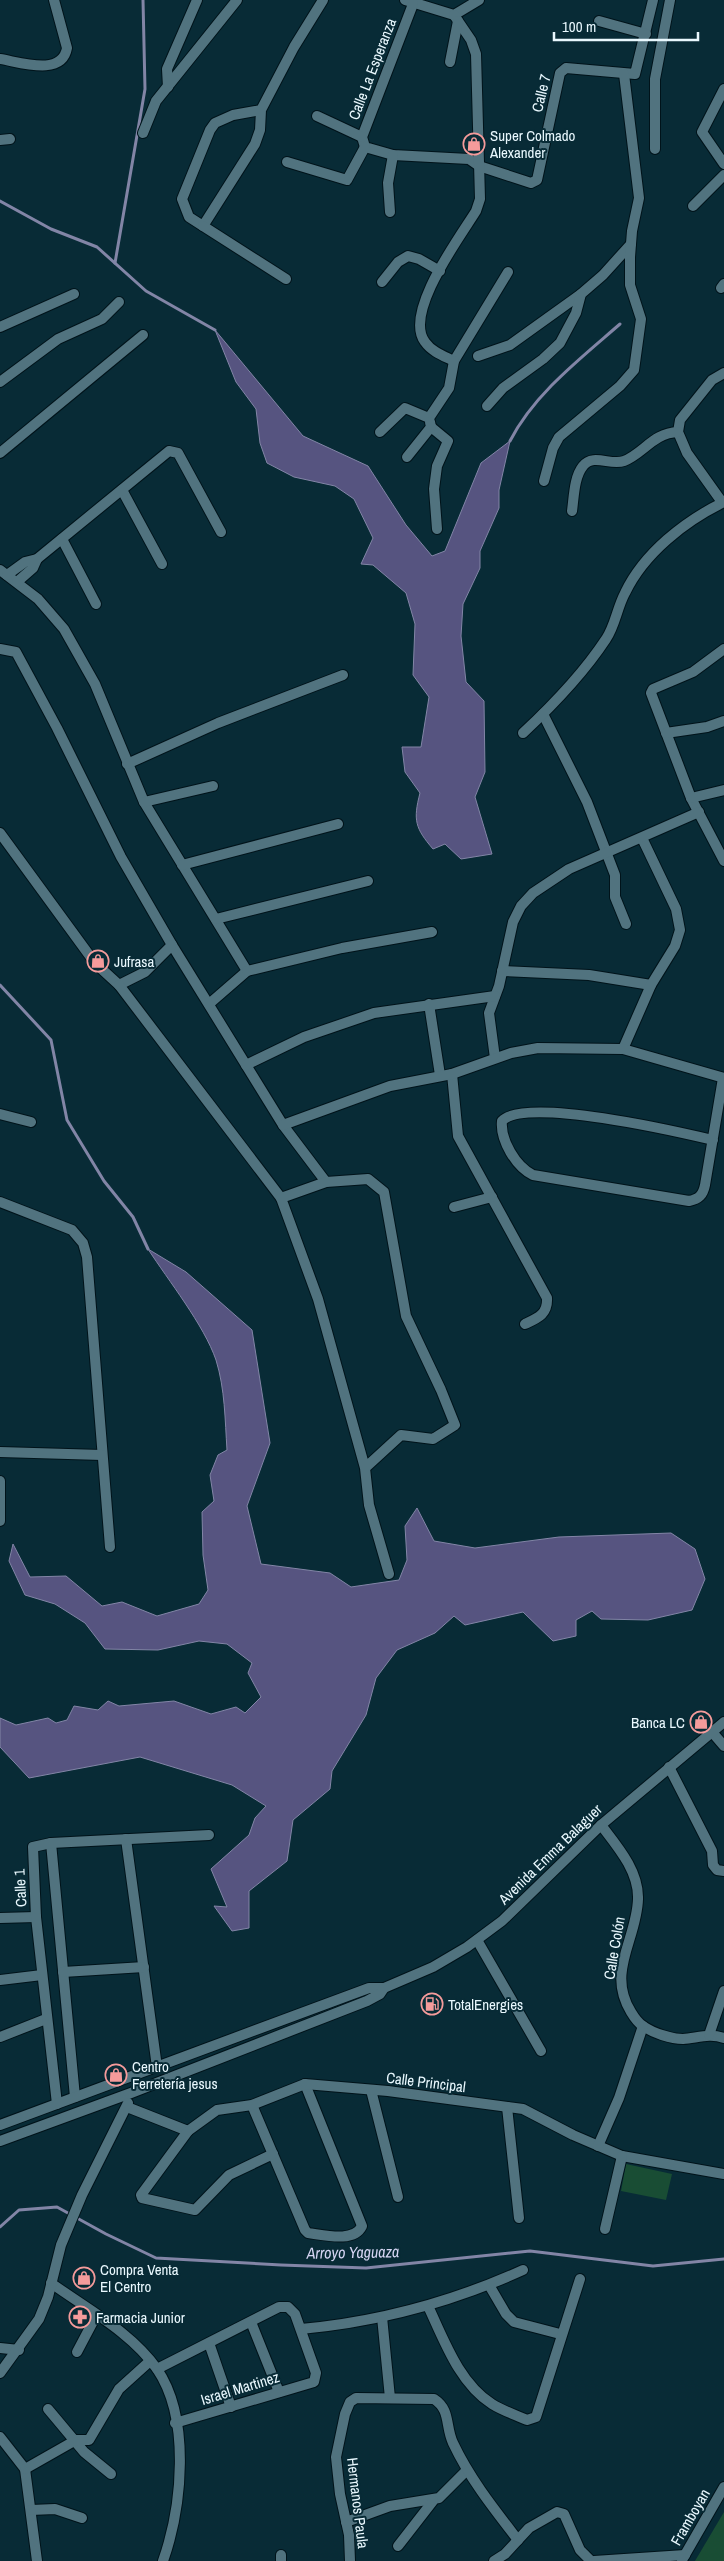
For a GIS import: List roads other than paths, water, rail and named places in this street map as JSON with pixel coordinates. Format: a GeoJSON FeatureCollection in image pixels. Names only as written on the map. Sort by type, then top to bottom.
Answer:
{"type":"FeatureCollection","features":[{"type":"Feature","properties":{"kind":"street"},"geometry":{"type":"LineString","coordinates":[[0,59],[40,65],[61,62],[66,56],[67,48],[54,0]]}},
{"type":"Feature","properties":{"kind":"street"},"geometry":{"type":"LineString","coordinates":[[168,87],[167,68],[197,0]]}},
{"type":"Feature","properties":{"kind":"street"},"geometry":{"type":"LineString","coordinates":[[143,132],[156,101],[238,0]]}},
{"type":"Feature","properties":{"kind":"street"},"geometry":{"type":"LineString","coordinates":[[203,226],[255,144],[260,130],[262,110],[294,47],[323,0]]}},
{"type":"Feature","properties":{"kind":"street"},"geometry":{"type":"LineString","coordinates":[[450,62],[456,18],[479,0]]}},
{"type":"Feature","properties":{"kind":"street"},"geometry":{"type":"LineString","coordinates":[[544,481],[553,448],[559,437],[620,386],[634,370],[641,319],[640,311],[630,285],[631,244],[639,198],[624,74],[635,74],[637,70],[654,0]]}},
{"type":"Feature","properties":{"kind":"street"},"geometry":{"type":"LineString","coordinates":[[655,149],[656,79],[670,0]]}},
{"type":"Feature","properties":{"kind":"street"},"geometry":{"type":"LineString","coordinates":[[409,2],[456,18],[471,40],[476,54],[480,199],[476,211],[428,292],[422,308],[420,330],[427,345],[454,361]]}},
{"type":"Feature","properties":{"kind":"street","name":"Calle La Esperanza"},"geometry":{"type":"LineString","coordinates":[[287,162],[347,180],[364,142],[409,2]]}},
{"type":"Feature","properties":{"kind":"street"},"geometry":{"type":"LineString","coordinates":[[599,21],[646,34]]}},
{"type":"Feature","properties":{"kind":"street","name":"Calle 7"},"geometry":{"type":"LineString","coordinates":[[479,166],[531,183],[534,182],[537,180],[560,73],[566,68],[624,74]]}},
{"type":"Feature","properties":{"kind":"street"},"geometry":{"type":"LineString","coordinates":[[724,89],[702,132],[724,164]]}},
{"type":"Feature","properties":{"kind":"street"},"geometry":{"type":"LineString","coordinates":[[262,110],[222,118],[210,130],[182,199],[189,217],[286,279]]}},
{"type":"Feature","properties":{"kind":"street"},"geometry":{"type":"LineString","coordinates":[[316,116],[364,142],[393,155],[465,158],[479,166]]}},
{"type":"Feature","properties":{"kind":"street"},"geometry":{"type":"LineString","coordinates":[[390,212],[388,183],[393,155]]}},
{"type":"Feature","properties":{"kind":"street"},"geometry":{"type":"LineString","coordinates":[[693,206],[724,175]]}},
{"type":"Feature","properties":{"kind":"street"},"geometry":{"type":"LineString","coordinates":[[478,356],[510,345],[581,294],[604,274],[631,244]]}},
{"type":"Feature","properties":{"kind":"street"},"geometry":{"type":"LineString","coordinates":[[382,282],[398,262],[408,256],[419,259],[440,271]]}},
{"type":"Feature","properties":{"kind":"street"},"geometry":{"type":"LineString","coordinates":[[407,457],[430,423],[449,388],[454,361],[508,272]]}},
{"type":"Feature","properties":{"kind":"street"},"geometry":{"type":"LineString","coordinates":[[0,327],[74,294]]}},
{"type":"Feature","properties":{"kind":"street"},"geometry":{"type":"LineString","coordinates":[[487,406],[503,388],[544,359],[560,343],[576,313],[581,294]]}},
{"type":"Feature","properties":{"kind":"street"},"geometry":{"type":"LineString","coordinates":[[0,382],[58,339],[102,319],[119,302]]}},
{"type":"Feature","properties":{"kind":"street"},"geometry":{"type":"LineString","coordinates":[[0,453],[144,335]]}},
{"type":"Feature","properties":{"kind":"street"},"geometry":{"type":"LineString","coordinates":[[522,733],[543,714],[583,670],[608,638],[625,593],[641,569],[674,533],[723,502],[687,453],[678,432],[680,420],[712,380],[724,373]]}},
{"type":"Feature","properties":{"kind":"street"},"geometry":{"type":"LineString","coordinates":[[380,432],[405,408],[430,423],[448,441],[438,466],[434,489],[437,529]]}},
{"type":"Feature","properties":{"kind":"street"},"geometry":{"type":"LineString","coordinates":[[572,511],[575,486],[581,467],[585,463],[595,460],[620,462],[627,460],[652,439],[678,432]]}},
{"type":"Feature","properties":{"kind":"street"},"geometry":{"type":"LineString","coordinates":[[221,532],[178,453],[170,451],[36,559],[25,562],[4,573],[38,599],[64,629],[95,684],[144,802],[247,971]]}},
{"type":"Feature","properties":{"kind":"street"},"geometry":{"type":"LineString","coordinates":[[122,490],[162,564]]}},
{"type":"Feature","properties":{"kind":"street"},"geometry":{"type":"LineString","coordinates":[[62,539],[96,604]]}},
{"type":"Feature","properties":{"kind":"street"},"geometry":{"type":"LineString","coordinates":[[17,582],[32,568],[36,559]]}},
{"type":"Feature","properties":{"kind":"street"},"geometry":{"type":"LineString","coordinates":[[0,649],[16,652],[57,728],[121,857],[172,945],[283,1125],[326,1182]]}},
{"type":"Feature","properties":{"kind":"street"},"geometry":{"type":"LineString","coordinates":[[724,649],[693,672],[653,689],[650,693],[691,798],[721,848],[724,861]]}},
{"type":"Feature","properties":{"kind":"street"},"geometry":{"type":"LineString","coordinates":[[127,764],[218,723],[343,675]]}},
{"type":"Feature","properties":{"kind":"street"},"geometry":{"type":"LineString","coordinates":[[543,714],[587,802],[605,854],[615,875],[615,896],[626,924]]}},
{"type":"Feature","properties":{"kind":"street"},"geometry":{"type":"LineString","coordinates":[[666,733],[707,727],[724,721]]}},
{"type":"Feature","properties":{"kind":"street"},"geometry":{"type":"LineString","coordinates":[[144,802],[213,786]]}},
{"type":"Feature","properties":{"kind":"street"},"geometry":{"type":"LineString","coordinates":[[691,798],[724,790]]}},
{"type":"Feature","properties":{"kind":"street"},"geometry":{"type":"LineString","coordinates":[[495,1058],[489,1012],[502,971],[508,938],[521,906],[533,893],[569,869],[699,812]]}},
{"type":"Feature","properties":{"kind":"street"},"geometry":{"type":"LineString","coordinates":[[182,865],[338,824]]}},
{"type":"Feature","properties":{"kind":"street"},"geometry":{"type":"LineString","coordinates":[[0,834],[95,963],[119,985],[281,1198],[318,1299],[365,1468],[369,1505],[389,1574]]}},
{"type":"Feature","properties":{"kind":"street"},"geometry":{"type":"LineString","coordinates":[[623,1050],[651,985],[675,946],[680,930],[676,909],[642,838]]}},
{"type":"Feature","properties":{"kind":"street"},"geometry":{"type":"LineString","coordinates":[[216,918],[368,881]]}},
{"type":"Feature","properties":{"kind":"street"},"geometry":{"type":"LineString","coordinates":[[209,1004],[247,971],[342,948],[432,932]]}},
{"type":"Feature","properties":{"kind":"street"},"geometry":{"type":"LineString","coordinates":[[119,985],[145,972],[172,945]]}},
{"type":"Feature","properties":{"kind":"street"},"geometry":{"type":"LineString","coordinates":[[502,971],[589,975],[651,985]]}},
{"type":"Feature","properties":{"kind":"street"},"geometry":{"type":"LineString","coordinates":[[246,1065],[304,1037],[374,1013],[495,996]]}},
{"type":"Feature","properties":{"kind":"street"},"geometry":{"type":"LineString","coordinates":[[429,1004],[440,1075]]}},
{"type":"Feature","properties":{"kind":"street"},"geometry":{"type":"LineString","coordinates":[[283,1125],[390,1086],[452,1074],[495,1058],[538,1048],[623,1050],[724,1078],[704,1191],[696,1199],[682,1201],[533,1175],[526,1172],[504,1139],[502,1121],[506,1117],[524,1114],[587,1116],[631,1121],[713,1140]]}},
{"type":"Feature","properties":{"kind":"street"},"geometry":{"type":"LineString","coordinates":[[452,1074],[458,1136],[547,1298],[545,1312],[539,1318],[525,1324]]}},
{"type":"Feature","properties":{"kind":"street"},"geometry":{"type":"LineString","coordinates":[[0,1114],[31,1122]]}},
{"type":"Feature","properties":{"kind":"street"},"geometry":{"type":"LineString","coordinates":[[281,1198],[326,1182],[368,1179],[384,1192],[406,1316],[441,1390],[455,1425],[433,1439],[401,1435],[365,1468]]}},
{"type":"Feature","properties":{"kind":"street"},"geometry":{"type":"LineString","coordinates":[[454,1206],[492,1197]]}},
{"type":"Feature","properties":{"kind":"street"},"geometry":{"type":"LineString","coordinates":[[0,1202],[72,1230],[83,1242],[87,1257],[110,1546]]}},
{"type":"Feature","properties":{"kind":"street"},"geometry":{"type":"LineString","coordinates":[[0,1452],[102,1455]]}},
{"type":"Feature","properties":{"kind":"street"},"geometry":{"type":"LineString","coordinates":[[0,1480],[0,1521]]}},
{"type":"Feature","properties":{"kind":"street","name":"Avenida Emma Balaguer"},"geometry":{"type":"LineString","coordinates":[[0,2125],[369,1988],[384,1988],[433,1967],[477,1940],[502,1921],[601,1825],[724,1722]]}},
{"type":"Feature","properties":{"kind":"street"},"geometry":{"type":"LineString","coordinates":[[712,1732],[724,1746]]}},
{"type":"Feature","properties":{"kind":"street"},"geometry":{"type":"LineString","coordinates":[[669,1767],[712,1851],[713,1865],[717,1870],[724,1870]]}},
{"type":"Feature","properties":{"kind":"street","name":"Calle Colón"},"geometry":{"type":"LineString","coordinates":[[601,1825],[621,1852],[634,1877],[638,1899],[620,1980],[623,2000],[643,2026]]}},
{"type":"Feature","properties":{"kind":"street","name":"Calle 1"},"geometry":{"type":"LineString","coordinates":[[57,2104],[36,1917],[33,1848],[51,1843],[209,1835]]}},
{"type":"Feature","properties":{"kind":"street"},"geometry":{"type":"LineString","coordinates":[[126,1839],[157,2068]]}},
{"type":"Feature","properties":{"kind":"street"},"geometry":{"type":"LineString","coordinates":[[51,1843],[76,2097]]}},
{"type":"Feature","properties":{"kind":"street"},"geometry":{"type":"LineString","coordinates":[[0,1918],[36,1917]]}},
{"type":"Feature","properties":{"kind":"street"},"geometry":{"type":"LineString","coordinates":[[477,1940],[541,2052]]}},
{"type":"Feature","properties":{"kind":"street"},"geometry":{"type":"LineString","coordinates":[[63,1972],[144,1967]]}},
{"type":"Feature","properties":{"kind":"street"},"geometry":{"type":"LineString","coordinates":[[0,1980],[42,1975]]}},
{"type":"Feature","properties":{"kind":"street","name":"Avenida Emma Balaguer"},"geometry":{"type":"LineString","coordinates":[[0,2141],[131,2093],[367,2001],[380,1994],[384,1988]]}},
{"type":"Feature","properties":{"kind":"street"},"geometry":{"type":"LineString","coordinates":[[709,2035],[724,1992]]}},
{"type":"Feature","properties":{"kind":"street"},"geometry":{"type":"LineString","coordinates":[[0,2037],[46,2019]]}},
{"type":"Feature","properties":{"kind":"street"},"geometry":{"type":"LineString","coordinates":[[598,2146],[619,2098],[643,2026],[660,2034],[682,2039],[709,2035],[724,2038]]}},
{"type":"Feature","properties":{"kind":"street"},"geometry":{"type":"LineString","coordinates":[[0,2373],[19,2350],[36,2324],[51,2283],[61,2245],[82,2195],[127,2107],[131,2093],[131,2077]]}},
{"type":"Feature","properties":{"kind":"street"},"geometry":{"type":"LineString","coordinates":[[252,2105],[308,2233],[352,2236],[359,2232],[362,2226],[305,2084]]}},
{"type":"Feature","properties":{"kind":"street","name":"Calle Principal"},"geometry":{"type":"LineString","coordinates":[[273,2154],[228,2175],[195,2210],[142,2198],[141,2195],[188,2131],[217,2110],[252,2105],[305,2084],[371,2090],[523,2109],[622,2156],[724,2174]]}},
{"type":"Feature","properties":{"kind":"street"},"geometry":{"type":"LineString","coordinates":[[371,2090],[398,2196]]}},
{"type":"Feature","properties":{"kind":"street"},"geometry":{"type":"LineString","coordinates":[[127,2107],[188,2131]]}},
{"type":"Feature","properties":{"kind":"street"},"geometry":{"type":"LineString","coordinates":[[507,2107],[520,2218]]}},
{"type":"Feature","properties":{"kind":"street"},"geometry":{"type":"LineString","coordinates":[[606,2229],[622,2156]]}},
{"type":"Feature","properties":{"kind":"street"},"geometry":{"type":"LineString","coordinates":[[157,2370],[279,2307],[288,2307],[294,2314],[300,2329],[348,2325],[428,2306],[489,2285],[523,2270]]}},
{"type":"Feature","properties":{"kind":"street"},"geometry":{"type":"LineString","coordinates":[[428,2306],[450,2353],[471,2385],[492,2404],[527,2420],[536,2417],[560,2334],[580,2279]]}},
{"type":"Feature","properties":{"kind":"street"},"geometry":{"type":"LineString","coordinates":[[51,2283],[125,2336],[150,2361],[163,2381],[176,2423],[180,2453],[177,2508],[172,2536],[162,2561]]}},
{"type":"Feature","properties":{"kind":"street"},"geometry":{"type":"LineString","coordinates":[[489,2285],[506,2314],[514,2322],[560,2334]]}},
{"type":"Feature","properties":{"kind":"street"},"geometry":{"type":"LineString","coordinates":[[77,2352],[96,2316]]}},
{"type":"Feature","properties":{"kind":"street"},"geometry":{"type":"LineString","coordinates":[[382,2317],[390,2398]]}},
{"type":"Feature","properties":{"kind":"street"},"geometry":{"type":"LineString","coordinates":[[251,2322],[279,2392]]}},
{"type":"Feature","properties":{"kind":"street","name":"Israel Martinez"},"geometry":{"type":"LineString","coordinates":[[176,2423],[314,2382],[316,2372],[300,2329]]}},
{"type":"Feature","properties":{"kind":"street"},"geometry":{"type":"LineString","coordinates":[[209,2343],[231,2406]]}},
{"type":"Feature","properties":{"kind":"street"},"geometry":{"type":"LineString","coordinates":[[0,2348],[19,2350]]}},
{"type":"Feature","properties":{"kind":"street"},"geometry":{"type":"LineString","coordinates":[[25,2469],[76,2440],[88,2440],[119,2389],[150,2361]]}},
{"type":"Feature","properties":{"kind":"street","name":"Hermanos Paula"},"geometry":{"type":"LineString","coordinates":[[350,2561],[336,2457],[347,2408],[350,2402],[356,2398],[434,2399],[442,2404],[446,2412],[451,2438],[466,2471],[518,2540]]}},
{"type":"Feature","properties":{"kind":"street"},"geometry":{"type":"LineString","coordinates":[[48,2409],[76,2440],[84,2452],[112,2474]]}},
{"type":"Feature","properties":{"kind":"street"},"geometry":{"type":"LineString","coordinates":[[0,2437],[25,2469],[37,2561]]}},
{"type":"Feature","properties":{"kind":"street"},"geometry":{"type":"LineString","coordinates":[[346,2522],[390,2506],[439,2498],[466,2471]]}},
{"type":"Feature","properties":{"kind":"street","name":"Framboyan"},"geometry":{"type":"LineString","coordinates":[[683,2558],[724,2487]]}},
{"type":"Feature","properties":{"kind":"street"},"geometry":{"type":"LineString","coordinates":[[398,2546],[433,2500]]}},
{"type":"Feature","properties":{"kind":"street"},"geometry":{"type":"LineString","coordinates":[[31,2510],[55,2509],[82,2518]]}},
{"type":"Feature","properties":{"kind":"street"},"geometry":{"type":"LineString","coordinates":[[494,2561],[505,2554],[529,2528],[556,2512],[564,2514],[580,2550],[592,2561],[683,2558]]}},
{"type":"Feature","properties":{"kind":"waterway"},"geometry":{"type":"LineString","coordinates":[[115,263],[145,89],[143,0]]}},
{"type":"Feature","properties":{"kind":"waterway"},"geometry":{"type":"LineString","coordinates":[[0,201],[51,229],[97,247],[146,291],[215,330]]}},
{"type":"Feature","properties":{"kind":"waterway"},"geometry":{"type":"LineString","coordinates":[[510,441],[520,424],[545,392],[620,324]]}},
{"type":"Feature","properties":{"kind":"waterway"},"geometry":{"type":"LineString","coordinates":[[0,985],[51,1040],[67,1120],[104,1181],[133,1217],[148,1249]]}},
{"type":"Feature","properties":{"kind":"waterway","name":"Arroyo Yaguaza"},"geometry":{"type":"LineString","coordinates":[[0,2227],[19,2210],[57,2207],[106,2234],[156,2258],[281,2265],[366,2268],[530,2251],[653,2266],[724,2259]]}},
{"type":"Feature","properties":{"kind":"place","name":"Super Colmado Alexander"},"geometry":{"type":"Point","coordinates":[474,144]}},
{"type":"Feature","properties":{"kind":"place","name":"Jufrasa"},"geometry":{"type":"Point","coordinates":[98,961]}},
{"type":"Feature","properties":{"kind":"place","name":"Banca LC"},"geometry":{"type":"Point","coordinates":[701,1722]}},
{"type":"Feature","properties":{"kind":"place","name":"TotalEnergies"},"geometry":{"type":"Point","coordinates":[432,2004]}},
{"type":"Feature","properties":{"kind":"place","name":"Centro Ferretería jesus"},"geometry":{"type":"Point","coordinates":[116,2075]}},
{"type":"Feature","properties":{"kind":"place","name":"Compra Venta El Centro"},"geometry":{"type":"Point","coordinates":[84,2278]}},
{"type":"Feature","properties":{"kind":"place","name":"Farmacia Junior"},"geometry":{"type":"Point","coordinates":[80,2317]}}]}
